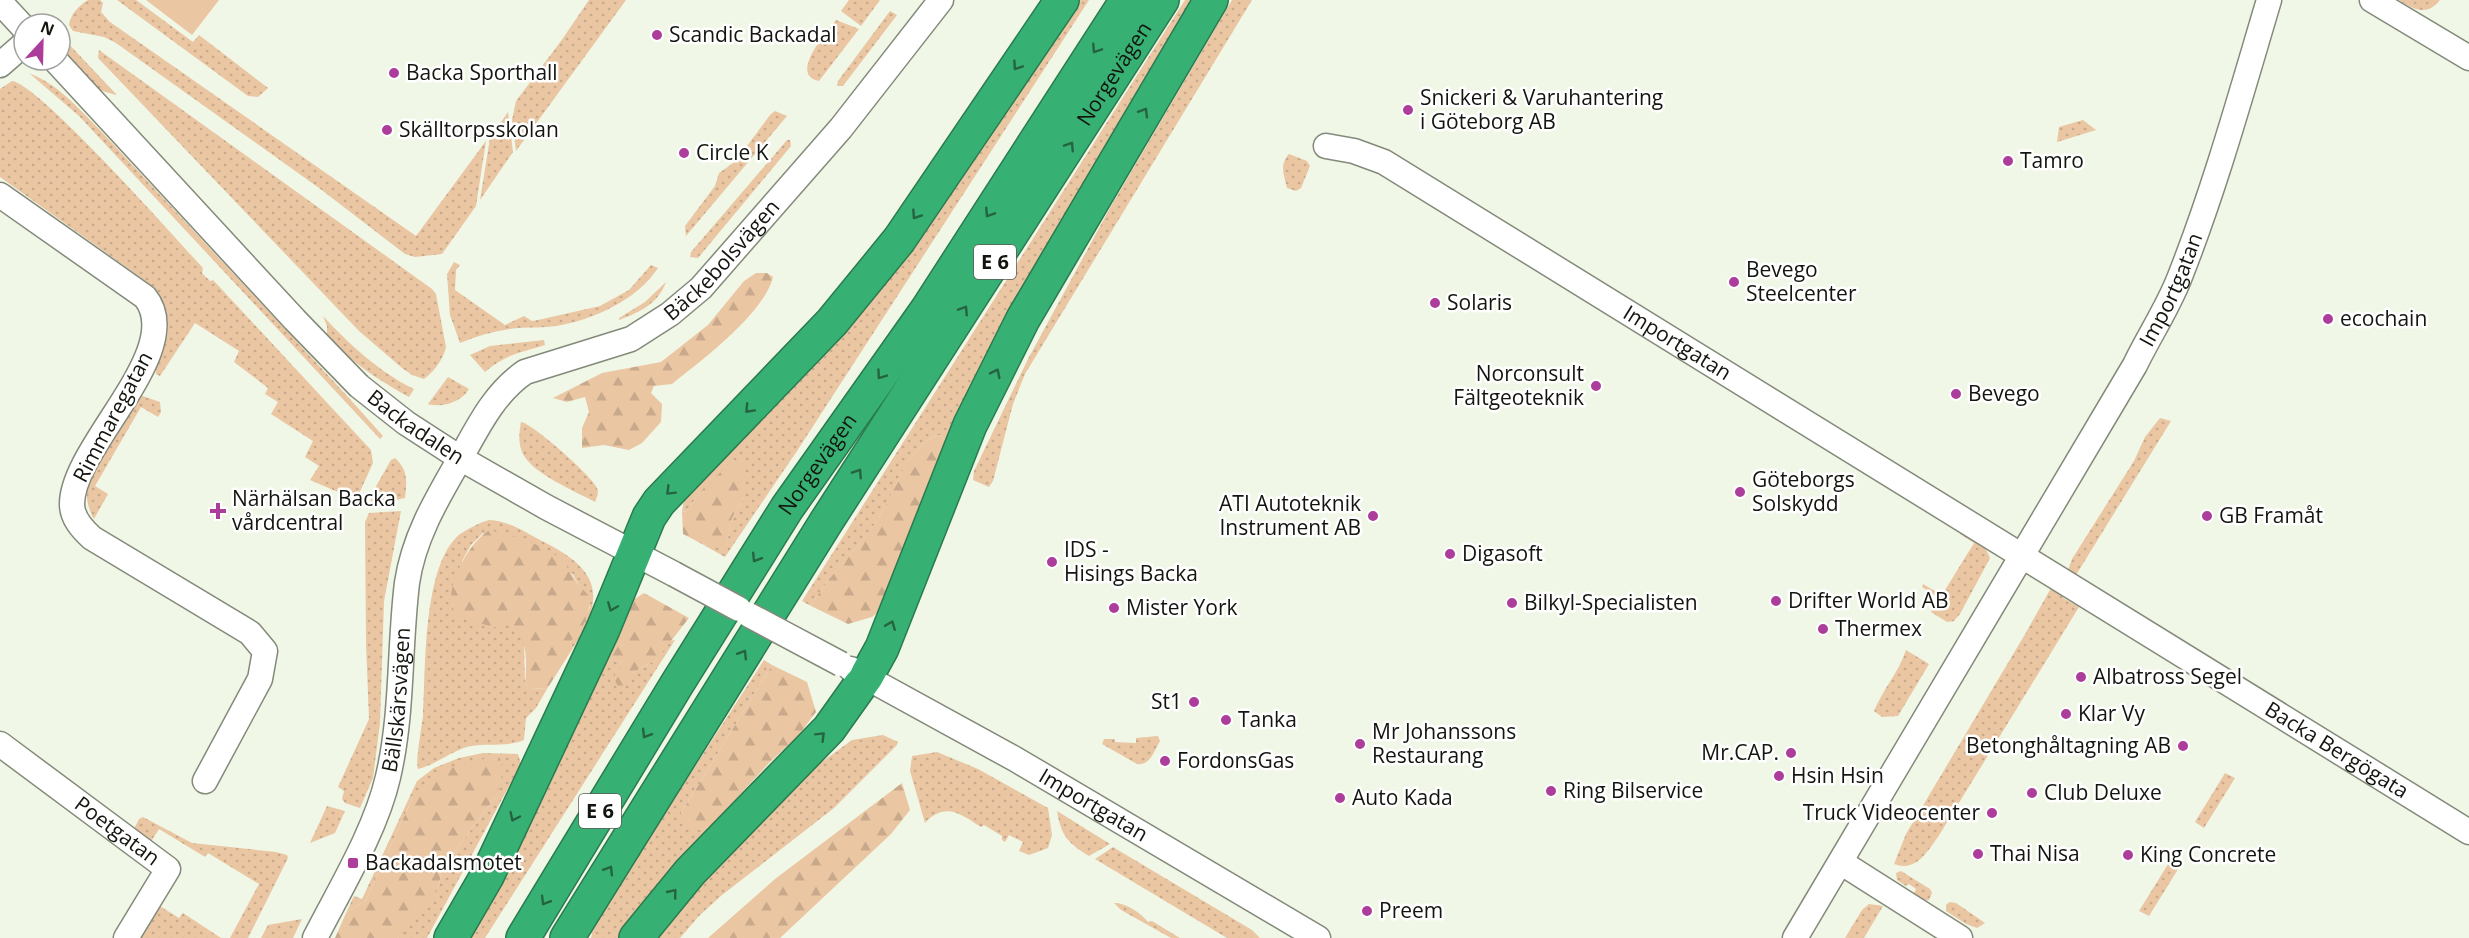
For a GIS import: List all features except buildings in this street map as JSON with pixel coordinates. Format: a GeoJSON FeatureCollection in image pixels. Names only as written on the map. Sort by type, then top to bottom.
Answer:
{"type":"FeatureCollection","features":[{"type":"Feature","properties":{"kind":"highway"},"geometry":{"type":"LineString","coordinates":[[451,938],[486,876],[603,628],[649,517],[659,502],[832,322],[899,240],[1062,0]]}},
{"type":"Feature","properties":{"kind":"highway","name":"Norgevägen"},"geometry":{"type":"LineString","coordinates":[[523,938],[676,684],[787,508],[927,309],[1127,0]]}},
{"type":"Feature","properties":{"kind":"highway","name":"Norgevägen"},"geometry":{"type":"LineString","coordinates":[[567,938],[826,522],[1162,0]]}},
{"type":"Feature","properties":{"kind":"highway"},"geometry":{"type":"LineString","coordinates":[[636,938],[690,872],[829,729],[853,670],[882,648],[970,425],[1023,319],[1211,0]]}},
{"type":"Feature","properties":{"kind":"street","name":"Bäckebolsvägen"},"geometry":{"type":"LineString","coordinates":[[460,458],[500,394],[525,372],[631,339],[670,314],[701,288],[841,128],[941,0]]}},
{"type":"Feature","properties":{"kind":"street","name":"Importgatan"},"geometry":{"type":"LineString","coordinates":[[1795,938],[1842,863],[2135,365],[2178,280],[2227,139],[2268,0]]}},
{"type":"Feature","properties":{"kind":"street"},"geometry":{"type":"LineString","coordinates":[[2372,0],[2469,58]]}},
{"type":"Feature","properties":{"kind":"street"},"geometry":{"type":"LineString","coordinates":[[0,3],[12,16]]}},
{"type":"Feature","properties":{"kind":"street"},"geometry":{"type":"LineString","coordinates":[[0,65],[12,55]]}},
{"type":"Feature","properties":{"kind":"street","name":"Backadalen"},"geometry":{"type":"LineString","coordinates":[[66,72],[295,320],[359,386],[406,423],[460,458],[546,507],[853,670]]}},
{"type":"Feature","properties":{"kind":"street","name":"Importgatan"},"geometry":{"type":"LineString","coordinates":[[1326,146],[1354,151],[1384,162],[2022,555]]}},
{"type":"Feature","properties":{"kind":"street","name":"Rimmaregatan"},"geometry":{"type":"LineString","coordinates":[[0,195],[145,297],[151,305],[156,324],[145,363],[78,476],[72,503],[76,519],[92,538],[250,633],[265,651],[260,679],[205,781]]}},
{"type":"Feature","properties":{"kind":"street","name":"Bällskärsvägen"},"geometry":{"type":"LineString","coordinates":[[315,938],[381,803],[394,754],[407,582],[414,554],[430,513],[460,458]]}},
{"type":"Feature","properties":{"kind":"street","name":"Backa Bergögata"},"geometry":{"type":"LineString","coordinates":[[2022,555],[2096,603],[2469,831]]}},
{"type":"Feature","properties":{"kind":"street","name":"Importgatan"},"geometry":{"type":"LineString","coordinates":[[853,670],[1015,759],[1318,938]]}},
{"type":"Feature","properties":{"kind":"street","name":"Poetgatan"},"geometry":{"type":"LineString","coordinates":[[0,744],[168,869],[126,938]]}},
{"type":"Feature","properties":{"kind":"street"},"geometry":{"type":"LineString","coordinates":[[1842,863],[1960,938]]}},
{"type":"Feature","properties":{"kind":"green space"},"geometry":{"type":"Polygon","coordinates":[[[88,0],[100,0],[103,3],[101,12],[110,22],[416,236],[486,141],[476,206],[442,254],[415,257],[405,254],[319,188],[116,43],[104,37],[73,31],[72,16],[88,0]]]}},
{"type":"Feature","properties":{"kind":"green space"},"geometry":{"type":"Polygon","coordinates":[[[117,0],[136,0],[193,42],[199,35],[268,88],[258,97],[248,96],[117,0]]]}},
{"type":"Feature","properties":{"kind":"green space"},"geometry":{"type":"Polygon","coordinates":[[[146,0],[219,0],[192,35],[146,0]]]}},
{"type":"Feature","properties":{"kind":"green space"},"geometry":{"type":"Polygon","coordinates":[[[589,0],[626,0],[516,151],[512,120],[516,101],[589,0]]]}},
{"type":"Feature","properties":{"kind":"green space"},"geometry":{"type":"Polygon","coordinates":[[[849,0],[880,0],[861,26],[841,11],[849,0]]]}},
{"type":"Feature","properties":{"kind":"green space"},"geometry":{"type":"Polygon","coordinates":[[[1077,0],[1089,0],[797,451],[725,557],[702,544],[726,547],[732,518],[744,497],[700,492],[687,511],[682,512],[684,499],[769,410],[1077,0]]]}},
{"type":"Feature","properties":{"kind":"green space"},"geometry":{"type":"Polygon","coordinates":[[[1185,0],[1191,0],[1054,232],[1005,320],[949,444],[940,435],[929,439],[920,447],[904,468],[881,514],[864,538],[827,582],[811,606],[802,601],[1185,0]]]}},
{"type":"Feature","properties":{"kind":"green space"},"geometry":{"type":"Polygon","coordinates":[[[1232,0],[1252,0],[1025,374],[1013,404],[993,481],[989,487],[973,480],[974,471],[1028,359],[1110,208],[1232,0]]]}},
{"type":"Feature","properties":{"kind":"green space"},"geometry":{"type":"Polygon","coordinates":[[[2399,0],[2440,0],[2430,8],[2420,10],[2399,0]]]}},
{"type":"Feature","properties":{"kind":"green space"},"geometry":{"type":"Polygon","coordinates":[[[890,11],[897,15],[843,86],[837,86],[838,81],[890,11]]]}},
{"type":"Feature","properties":{"kind":"green space"},"geometry":{"type":"Polygon","coordinates":[[[836,20],[859,29],[819,81],[810,77],[807,71],[808,62],[818,43],[836,20]]]}},
{"type":"Feature","properties":{"kind":"green space"},"geometry":{"type":"Polygon","coordinates":[[[72,47],[116,95],[96,89],[72,62],[72,47]]]}},
{"type":"Feature","properties":{"kind":"green space"},"geometry":{"type":"Polygon","coordinates":[[[99,50],[432,289],[436,294],[446,347],[441,360],[431,373],[424,379],[412,375],[359,331],[98,58],[99,50]]]}},
{"type":"Feature","properties":{"kind":"green space"},"geometry":{"type":"Polygon","coordinates":[[[29,73],[59,91],[100,130],[349,398],[383,436],[380,439],[79,116],[29,73]]]}},
{"type":"Feature","properties":{"kind":"green space"},"geometry":{"type":"Polygon","coordinates":[[[12,81],[27,89],[49,107],[108,165],[203,268],[202,273],[210,281],[213,280],[371,450],[373,463],[357,498],[310,480],[319,466],[305,457],[313,441],[271,414],[278,402],[265,394],[268,388],[234,362],[239,351],[195,323],[160,376],[156,374],[168,326],[166,310],[154,287],[0,177],[0,89],[12,81]]]}},
{"type":"Feature","properties":{"kind":"green space"},"geometry":{"type":"Polygon","coordinates":[[[775,111],[787,116],[686,236],[685,226],[715,186],[719,173],[736,161],[775,111]]]}},
{"type":"Feature","properties":{"kind":"green space"},"geometry":{"type":"Polygon","coordinates":[[[508,112],[513,152],[480,200],[490,138],[508,112]]]}},
{"type":"Feature","properties":{"kind":"green space"},"geometry":{"type":"Polygon","coordinates":[[[2083,120],[2096,130],[2057,142],[2059,127],[2083,120]]]}},
{"type":"Feature","properties":{"kind":"green space"},"geometry":{"type":"Polygon","coordinates":[[[787,140],[790,140],[791,146],[698,258],[690,257],[691,252],[787,140]]]}},
{"type":"Feature","properties":{"kind":"green space"},"geometry":{"type":"Polygon","coordinates":[[[1289,154],[1307,161],[1310,166],[1301,188],[1296,191],[1287,188],[1284,174],[1284,162],[1289,154]]]}},
{"type":"Feature","properties":{"kind":"green space"},"geometry":{"type":"Polygon","coordinates":[[[454,262],[460,265],[456,270],[455,290],[505,325],[524,316],[532,321],[600,306],[629,290],[651,265],[658,268],[638,290],[626,299],[585,319],[556,326],[503,330],[460,343],[450,315],[447,274],[454,262]]]}},
{"type":"Feature","properties":{"kind":"green space"},"geometry":{"type":"Polygon","coordinates":[[[756,273],[767,273],[773,277],[758,306],[745,321],[672,384],[654,386],[651,393],[662,404],[661,422],[642,443],[629,450],[604,445],[582,448],[582,428],[589,412],[585,397],[567,402],[553,398],[602,373],[661,362],[708,325],[744,281],[756,273]]]}},
{"type":"Feature","properties":{"kind":"green space"},"geometry":{"type":"Polygon","coordinates":[[[666,282],[663,290],[653,302],[619,320],[645,302],[666,282]]]}},
{"type":"Feature","properties":{"kind":"green space"},"geometry":{"type":"Polygon","coordinates":[[[323,316],[365,357],[414,389],[409,397],[376,377],[344,353],[327,334],[323,316]]]}},
{"type":"Feature","properties":{"kind":"green space"},"geometry":{"type":"Polygon","coordinates":[[[544,340],[545,345],[507,358],[485,372],[470,355],[490,346],[544,340]]]}},
{"type":"Feature","properties":{"kind":"green space"},"geometry":{"type":"Polygon","coordinates":[[[448,377],[469,389],[466,394],[451,403],[428,404],[448,377]]]}},
{"type":"Feature","properties":{"kind":"green space"},"geometry":{"type":"Polygon","coordinates":[[[140,395],[160,402],[161,412],[158,417],[141,407],[95,486],[108,494],[94,519],[87,499],[89,483],[109,442],[140,395]]]}},
{"type":"Feature","properties":{"kind":"green space"},"geometry":{"type":"Polygon","coordinates":[[[2160,418],[2171,421],[2076,575],[2068,570],[2072,559],[2134,461],[2145,437],[2160,418]]]}},
{"type":"Feature","properties":{"kind":"green space"},"geometry":{"type":"Polygon","coordinates":[[[521,422],[549,440],[585,473],[597,488],[595,502],[545,475],[528,461],[520,446],[521,422]]]}},
{"type":"Feature","properties":{"kind":"green space"},"geometry":{"type":"Polygon","coordinates":[[[940,435],[949,444],[883,608],[872,617],[848,624],[811,606],[827,582],[873,526],[912,456],[929,439],[940,435]]]}},
{"type":"Feature","properties":{"kind":"green space"},"geometry":{"type":"Polygon","coordinates":[[[395,458],[406,476],[405,498],[371,505],[371,495],[391,460],[395,458]]]}},
{"type":"Feature","properties":{"kind":"green space"},"geometry":{"type":"Polygon","coordinates":[[[732,461],[745,464],[744,497],[732,518],[726,548],[702,544],[683,534],[682,512],[687,511],[700,492],[732,461]]]}},
{"type":"Feature","properties":{"kind":"green space"},"geometry":{"type":"Polygon","coordinates":[[[401,511],[384,601],[380,723],[373,778],[360,808],[345,803],[342,799],[344,791],[338,787],[369,719],[365,522],[369,513],[401,511]]]}},
{"type":"Feature","properties":{"kind":"green space"},"geometry":{"type":"Polygon","coordinates":[[[489,520],[503,522],[522,530],[560,550],[575,561],[585,572],[591,584],[593,597],[591,612],[573,648],[570,644],[572,638],[580,630],[590,607],[573,574],[483,533],[471,545],[462,561],[461,618],[477,622],[511,624],[520,631],[524,641],[525,683],[529,688],[547,689],[536,708],[526,718],[524,740],[471,746],[418,769],[428,619],[432,593],[448,549],[460,534],[489,520]]]}},
{"type":"Feature","properties":{"kind":"green space"},"geometry":{"type":"Polygon","coordinates":[[[490,530],[529,541],[563,560],[577,583],[590,597],[586,620],[570,644],[573,648],[547,689],[529,688],[525,683],[525,651],[517,629],[511,624],[492,627],[463,619],[454,610],[451,599],[457,572],[473,546],[490,530]]]}},
{"type":"Feature","properties":{"kind":"green space"},"geometry":{"type":"Polygon","coordinates":[[[1961,531],[1985,547],[1990,558],[1960,614],[1954,621],[1947,622],[1931,612],[1939,598],[1922,587],[1923,584],[1942,595],[1974,543],[1960,534],[1961,531]]]}},
{"type":"Feature","properties":{"kind":"green space"},"geometry":{"type":"Polygon","coordinates":[[[2051,588],[2062,593],[2063,598],[2079,607],[1938,837],[1920,860],[1902,866],[1894,864],[1906,834],[2051,588]]]}},
{"type":"Feature","properties":{"kind":"green space"},"geometry":{"type":"Polygon","coordinates":[[[644,593],[689,618],[657,659],[631,674],[626,686],[618,686],[614,679],[616,671],[623,663],[605,657],[630,602],[644,593]]]}},
{"type":"Feature","properties":{"kind":"green space"},"geometry":{"type":"Polygon","coordinates":[[[675,640],[485,938],[467,938],[605,657],[624,663],[621,669],[631,674],[657,659],[670,641],[675,640]]]}},
{"type":"Feature","properties":{"kind":"green space"},"geometry":{"type":"Polygon","coordinates":[[[1906,650],[1929,664],[1898,716],[1882,717],[1874,711],[1906,650]]]}},
{"type":"Feature","properties":{"kind":"green space"},"geometry":{"type":"Polygon","coordinates":[[[764,660],[772,665],[681,813],[700,830],[711,826],[620,938],[591,938],[592,934],[588,932],[764,660]]]}},
{"type":"Feature","properties":{"kind":"green space"},"geometry":{"type":"Polygon","coordinates":[[[772,665],[807,682],[816,712],[798,736],[769,763],[711,826],[700,830],[682,823],[681,813],[772,665]]]}},
{"type":"Feature","properties":{"kind":"green space"},"geometry":{"type":"Polygon","coordinates":[[[883,735],[898,742],[897,745],[834,808],[722,895],[680,938],[652,938],[735,848],[819,764],[852,740],[883,735]]]}},
{"type":"Feature","properties":{"kind":"green space"},"geometry":{"type":"Polygon","coordinates":[[[1158,736],[1160,741],[1154,753],[1145,763],[1141,764],[1137,764],[1102,744],[1104,739],[1136,743],[1136,738],[1158,736]]]}},
{"type":"Feature","properties":{"kind":"green space"},"geometry":{"type":"Polygon","coordinates":[[[937,752],[978,769],[1048,808],[1052,835],[1048,848],[1029,855],[1019,851],[1023,842],[1009,835],[1005,842],[1002,836],[984,825],[981,827],[953,812],[939,813],[925,823],[910,771],[912,756],[937,752]]]}},
{"type":"Feature","properties":{"kind":"green space"},"geometry":{"type":"Polygon","coordinates":[[[483,753],[518,754],[521,764],[427,938],[398,938],[438,886],[444,866],[497,795],[413,797],[366,900],[346,913],[354,896],[362,899],[417,781],[434,768],[459,758],[483,753]]]}},
{"type":"Feature","properties":{"kind":"green space"},"geometry":{"type":"Polygon","coordinates":[[[498,755],[502,770],[497,795],[444,866],[438,886],[425,910],[398,938],[335,938],[346,913],[366,900],[413,797],[444,770],[498,755]]]}},
{"type":"Feature","properties":{"kind":"green space"},"geometry":{"type":"Polygon","coordinates":[[[2225,773],[2235,778],[2204,828],[2195,822],[2225,773]]]}},
{"type":"Feature","properties":{"kind":"green space"},"geometry":{"type":"Polygon","coordinates":[[[902,783],[910,810],[891,834],[780,938],[708,938],[775,879],[902,783]]]}},
{"type":"Feature","properties":{"kind":"green space"},"geometry":{"type":"Polygon","coordinates":[[[327,806],[345,811],[335,833],[310,843],[327,806]]]}},
{"type":"Feature","properties":{"kind":"green space"},"geometry":{"type":"Polygon","coordinates":[[[1057,811],[1110,844],[1089,856],[1076,847],[1063,833],[1057,811]]]}},
{"type":"Feature","properties":{"kind":"green space"},"geometry":{"type":"Polygon","coordinates":[[[143,817],[192,843],[287,855],[288,858],[248,938],[230,938],[259,884],[208,853],[205,857],[159,829],[150,843],[134,829],[139,819],[143,817]]]}},
{"type":"Feature","properties":{"kind":"green space"},"geometry":{"type":"Polygon","coordinates":[[[1113,847],[1252,930],[1260,938],[1227,938],[1095,859],[1113,847]]]}},
{"type":"Feature","properties":{"kind":"green space"},"geometry":{"type":"Polygon","coordinates":[[[2170,861],[2180,866],[2149,916],[2139,911],[2170,861]]]}},
{"type":"Feature","properties":{"kind":"green space"},"geometry":{"type":"Polygon","coordinates":[[[1901,871],[1930,889],[1932,893],[1929,900],[1924,900],[1914,893],[1916,889],[1909,884],[1906,886],[1897,880],[1896,873],[1901,871]]]}},
{"type":"Feature","properties":{"kind":"green space"},"geometry":{"type":"Polygon","coordinates":[[[1950,902],[1956,903],[1985,923],[1977,928],[1966,924],[1946,911],[1946,905],[1950,902]]]}},
{"type":"Feature","properties":{"kind":"green space"},"geometry":{"type":"Polygon","coordinates":[[[155,903],[179,918],[183,913],[221,938],[134,938],[155,903]]]}},
{"type":"Feature","properties":{"kind":"green space"},"geometry":{"type":"Polygon","coordinates":[[[1114,903],[1133,909],[1148,922],[1152,921],[1180,938],[1171,938],[1121,910],[1114,903]]]}},
{"type":"Feature","properties":{"kind":"green space"},"geometry":{"type":"Polygon","coordinates":[[[1869,904],[1883,906],[1864,938],[1845,938],[1862,910],[1869,904]]]}},
{"type":"Feature","properties":{"kind":"green space"},"geometry":{"type":"Polygon","coordinates":[[[302,919],[293,938],[261,938],[268,925],[302,919]]]}},
{"type":"Feature","properties":{"kind":"place","name":"Scandic Backadal"},"geometry":{"type":"Point","coordinates":[657,35]}},
{"type":"Feature","properties":{"kind":"place","name":"Backa Sporthall"},"geometry":{"type":"Point","coordinates":[394,73]}},
{"type":"Feature","properties":{"kind":"place","name":"Snickeri & Varuhantering i Göteborg AB"},"geometry":{"type":"Point","coordinates":[1408,110]}},
{"type":"Feature","properties":{"kind":"place","name":"Skälltorpsskolan"},"geometry":{"type":"Point","coordinates":[387,130]}},
{"type":"Feature","properties":{"kind":"place","name":"Circle K"},"geometry":{"type":"Point","coordinates":[684,153]}},
{"type":"Feature","properties":{"kind":"place","name":"Tamro"},"geometry":{"type":"Point","coordinates":[2008,161]}},
{"type":"Feature","properties":{"kind":"place","name":"Bevego Steelcenter"},"geometry":{"type":"Point","coordinates":[1734,282]}},
{"type":"Feature","properties":{"kind":"place","name":"Solaris"},"geometry":{"type":"Point","coordinates":[1435,303]}},
{"type":"Feature","properties":{"kind":"place","name":"ecochain"},"geometry":{"type":"Point","coordinates":[2328,319]}},
{"type":"Feature","properties":{"kind":"place","name":"Norconsult Fältgeoteknik"},"geometry":{"type":"Point","coordinates":[1596,386]}},
{"type":"Feature","properties":{"kind":"place","name":"Bevego"},"geometry":{"type":"Point","coordinates":[1956,394]}},
{"type":"Feature","properties":{"kind":"place","name":"Göteborgs Solskydd"},"geometry":{"type":"Point","coordinates":[1740,492]}},
{"type":"Feature","properties":{"kind":"place","name":"Närhälsan Backa vårdcentral"},"geometry":{"type":"Point","coordinates":[218,511]}},
{"type":"Feature","properties":{"kind":"place","name":"ATI Autoteknik Instrument AB"},"geometry":{"type":"Point","coordinates":[1373,516]}},
{"type":"Feature","properties":{"kind":"place","name":"GB Framåt"},"geometry":{"type":"Point","coordinates":[2207,516]}},
{"type":"Feature","properties":{"kind":"place","name":"Digasoft"},"geometry":{"type":"Point","coordinates":[1450,554]}},
{"type":"Feature","properties":{"kind":"place","name":"IDS - Hisings Backa"},"geometry":{"type":"Point","coordinates":[1052,562]}},
{"type":"Feature","properties":{"kind":"place","name":"Drifter World AB"},"geometry":{"type":"Point","coordinates":[1776,601]}},
{"type":"Feature","properties":{"kind":"place","name":"Bilkyl-Specialisten"},"geometry":{"type":"Point","coordinates":[1512,603]}},
{"type":"Feature","properties":{"kind":"place","name":"Mister York"},"geometry":{"type":"Point","coordinates":[1114,608]}},
{"type":"Feature","properties":{"kind":"place","name":"Thermex"},"geometry":{"type":"Point","coordinates":[1823,629]}},
{"type":"Feature","properties":{"kind":"place","name":"Albatross Segel"},"geometry":{"type":"Point","coordinates":[2081,677]}},
{"type":"Feature","properties":{"kind":"place","name":"St1"},"geometry":{"type":"Point","coordinates":[1194,702]}},
{"type":"Feature","properties":{"kind":"place","name":"Klar Vy"},"geometry":{"type":"Point","coordinates":[2066,714]}},
{"type":"Feature","properties":{"kind":"place","name":"Tanka"},"geometry":{"type":"Point","coordinates":[1226,720]}},
{"type":"Feature","properties":{"kind":"place","name":"Mr Johanssons Restaurang"},"geometry":{"type":"Point","coordinates":[1360,744]}},
{"type":"Feature","properties":{"kind":"place","name":"Betonghåltagning AB"},"geometry":{"type":"Point","coordinates":[2183,746]}},
{"type":"Feature","properties":{"kind":"place","name":"Mr.CAP."},"geometry":{"type":"Point","coordinates":[1791,753]}},
{"type":"Feature","properties":{"kind":"place","name":"FordonsGas"},"geometry":{"type":"Point","coordinates":[1165,761]}},
{"type":"Feature","properties":{"kind":"place","name":"Hsin Hsin"},"geometry":{"type":"Point","coordinates":[1779,776]}},
{"type":"Feature","properties":{"kind":"place","name":"Ring Bilservice"},"geometry":{"type":"Point","coordinates":[1551,791]}},
{"type":"Feature","properties":{"kind":"place","name":"Club Deluxe"},"geometry":{"type":"Point","coordinates":[2032,793]}},
{"type":"Feature","properties":{"kind":"place","name":"Auto Kada"},"geometry":{"type":"Point","coordinates":[1340,798]}},
{"type":"Feature","properties":{"kind":"place","name":"Truck Videocenter"},"geometry":{"type":"Point","coordinates":[1992,813]}},
{"type":"Feature","properties":{"kind":"place","name":"Thai Nisa"},"geometry":{"type":"Point","coordinates":[1978,854]}},
{"type":"Feature","properties":{"kind":"place","name":"King Concrete"},"geometry":{"type":"Point","coordinates":[2128,855]}},
{"type":"Feature","properties":{"kind":"place","name":"Backadalsmotet"},"geometry":{"type":"Point","coordinates":[353,863]}},
{"type":"Feature","properties":{"kind":"place","name":"Preem"},"geometry":{"type":"Point","coordinates":[1367,911]}}]}
